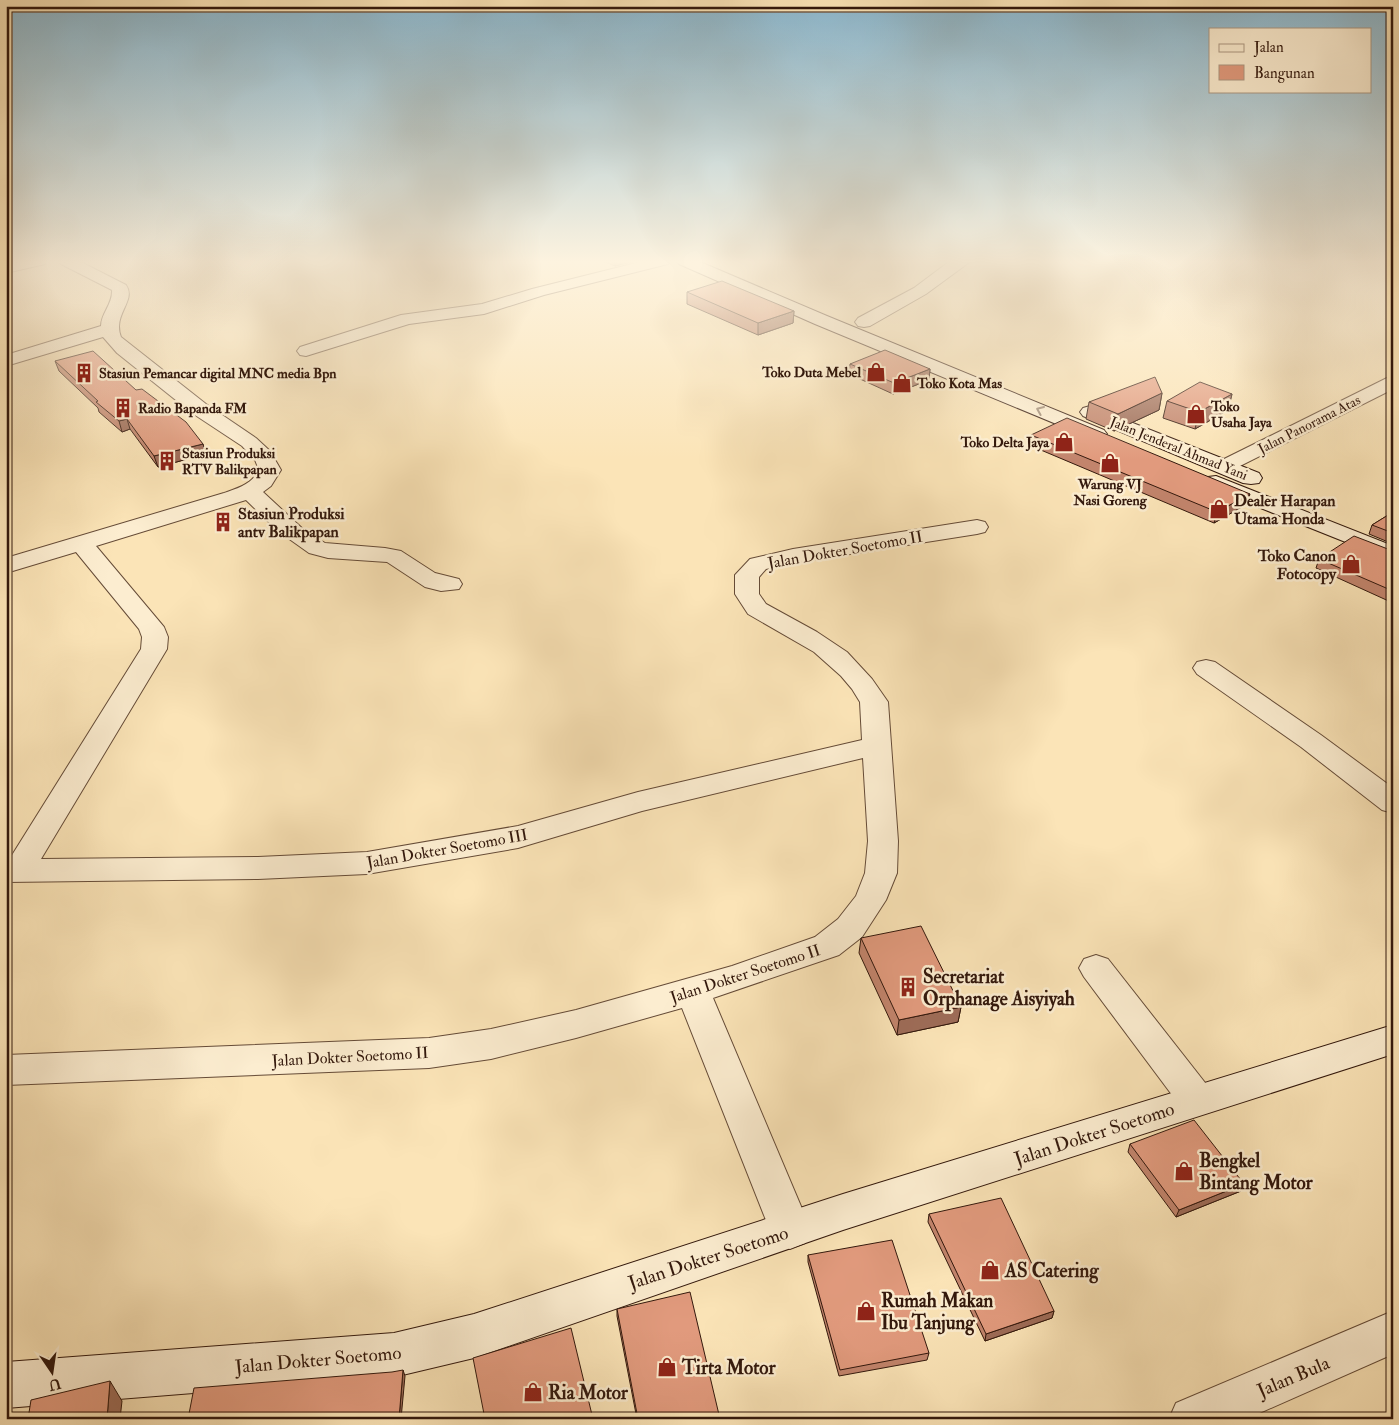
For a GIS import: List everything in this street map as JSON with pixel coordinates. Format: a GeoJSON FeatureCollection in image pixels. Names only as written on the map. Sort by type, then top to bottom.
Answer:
{"type":"FeatureCollection","features":[{"type":"Feature","properties":{"kind":"street"},"geometry":{"type":"LineString","coordinates":[[306,351],[380,328]]}},
{"type":"Feature","properties":{"kind":"street","name":"Jalan Jenderal Ahmad Yani"},"geometry":{"type":"LineString","coordinates":[[838,328],[1393,554]]}},
{"type":"Feature","properties":{"kind":"street","name":"Jalan Jenderal Ahmad Yani"},"geometry":{"type":"LineString","coordinates":[[878,328],[1225,466],[1393,537]]}},
{"type":"Feature","properties":{"kind":"street"},"geometry":{"type":"LineString","coordinates":[[6,361],[110,329],[112,338],[134,358],[172,385],[206,414],[253,445],[262,454],[270,470],[264,483],[250,492],[6,566]]}},
{"type":"Feature","properties":{"kind":"street","name":"Jalan Panorama Atas"},"geometry":{"type":"LineString","coordinates":[[1225,466],[1393,381]]}},
{"type":"Feature","properties":{"kind":"street"},"geometry":{"type":"LineString","coordinates":[[250,492],[300,539],[313,546],[326,551],[393,556],[428,581],[450,584]]}},
{"type":"Feature","properties":{"kind":"street","name":"Jalan Dokter Soetomo II"},"geometry":{"type":"LineString","coordinates":[[6,1070],[429,1053],[491,1044],[576,1024],[739,978],[827,946],[850,928],[870,900],[881,873],[883,841],[874,702],[864,686],[835,654],[756,609],[750,602],[745,590],[747,575],[758,564],[794,556],[977,527]]}},
{"type":"Feature","properties":{"kind":"street"},"geometry":{"type":"LineString","coordinates":[[12,871],[154,649],[155,637],[151,627],[81,543]]}},
{"type":"Feature","properties":{"kind":"street"},"geometry":{"type":"LineString","coordinates":[[1206,668],[1311,741],[1393,803]]}},
{"type":"Feature","properties":{"kind":"street","name":"Jalan Dokter Soetomo III"},"geometry":{"type":"LineString","coordinates":[[12,871],[258,868],[367,863],[518,838],[638,802],[876,746]]}},
{"type":"Feature","properties":{"kind":"street"},"geometry":{"type":"LineString","coordinates":[[1096,968],[1198,1100]]}},
{"type":"Feature","properties":{"kind":"street"},"geometry":{"type":"LineString","coordinates":[[693,991],[790,1230]]}},
{"type":"Feature","properties":{"kind":"street","name":"Jalan Dokter Soetomo"},"geometry":{"type":"LineString","coordinates":[[6,1385],[394,1355],[474,1336],[790,1230],[1393,1039]]}},
{"type":"Feature","properties":{"kind":"street","name":"Jalan Bula"},"geometry":{"type":"LineString","coordinates":[[1192,1419],[1393,1332]]}},
{"type":"Feature","properties":{"kind":"building"},"geometry":{"type":"Polygon","coordinates":[[[885,350],[930,369],[894,383],[850,364],[885,350]]]}},
{"type":"Feature","properties":{"kind":"building"},"geometry":{"type":"Polygon","coordinates":[[[93,351],[136,390],[142,389],[186,422],[203,444],[154,456],[127,419],[119,421],[96,402],[98,401],[55,361],[93,351]]]}},
{"type":"Feature","properties":{"kind":"building"},"geometry":{"type":"Polygon","coordinates":[[[1155,377],[1162,393],[1118,414],[1089,402],[1155,377]]]}},
{"type":"Feature","properties":{"kind":"building"},"geometry":{"type":"Polygon","coordinates":[[[1200,382],[1232,394],[1199,412],[1167,401],[1200,382]]]}},
{"type":"Feature","properties":{"kind":"building"},"geometry":{"type":"Polygon","coordinates":[[[1067,418],[1250,494],[1217,512],[1031,435],[1067,418]]]}},
{"type":"Feature","properties":{"kind":"building"},"geometry":{"type":"Polygon","coordinates":[[[1393,512],[1393,533],[1372,525],[1393,512]]]}},
{"type":"Feature","properties":{"kind":"building"},"geometry":{"type":"Polygon","coordinates":[[[1354,536],[1393,551],[1393,591],[1319,559],[1354,536]]]}},
{"type":"Feature","properties":{"kind":"building","name":"Secretariat Orphanage Aisyiyah"},"geometry":{"type":"Polygon","coordinates":[[[921,926],[961,1007],[899,1020],[861,938],[921,926]]]}},
{"type":"Feature","properties":{"kind":"building","name":"Bengkel Bintang Motor"},"geometry":{"type":"Polygon","coordinates":[[[1194,1120],[1244,1184],[1179,1210],[1130,1144],[1194,1120]]]}},
{"type":"Feature","properties":{"kind":"building","name":"AS Catering"},"geometry":{"type":"Polygon","coordinates":[[[1001,1198],[1054,1311],[986,1334],[929,1214],[1001,1198]]]}},
{"type":"Feature","properties":{"kind":"building","name":"Rumah Makan Ibu Tanjung"},"geometry":{"type":"Polygon","coordinates":[[[892,1240],[929,1353],[840,1370],[808,1255],[892,1240]]]}},
{"type":"Feature","properties":{"kind":"building","name":"Tirta Motor"},"geometry":{"type":"Polygon","coordinates":[[[690,1292],[720,1419],[638,1419],[617,1309],[690,1292]]]}},
{"type":"Feature","properties":{"kind":"building","name":"Ria Motor"},"geometry":{"type":"Polygon","coordinates":[[[571,1328],[593,1419],[485,1419],[473,1358],[571,1328]]]}},
{"type":"Feature","properties":{"kind":"building"},"geometry":{"type":"Polygon","coordinates":[[[403,1370],[399,1419],[188,1419],[194,1388],[403,1370]]]}},
{"type":"Feature","properties":{"kind":"building"},"geometry":{"type":"Polygon","coordinates":[[[110,1381],[107,1419],[28,1419],[31,1400],[110,1381]]]}},
{"type":"Feature","properties":{"kind":"place","name":"Toko Duta Mebel"},"geometry":{"type":"Point","coordinates":[876,372]}},
{"type":"Feature","properties":{"kind":"place","name":"Stasiun Pemancar digital MNC media Bpn"},"geometry":{"type":"Point","coordinates":[84,373]}},
{"type":"Feature","properties":{"kind":"place","name":"Toko Kota Mas"},"geometry":{"type":"Point","coordinates":[902,383]}},
{"type":"Feature","properties":{"kind":"place","name":"Radio Bapanda FM"},"geometry":{"type":"Point","coordinates":[123,408]}},
{"type":"Feature","properties":{"kind":"place","name":"Toko Usaha Jaya"},"geometry":{"type":"Point","coordinates":[1196,414]}},
{"type":"Feature","properties":{"kind":"place","name":"Toko Delta Jaya"},"geometry":{"type":"Point","coordinates":[1064,442]}},
{"type":"Feature","properties":{"kind":"place","name":"Stasiun Produksi RTV Balikpapan"},"geometry":{"type":"Point","coordinates":[167,461]}},
{"type":"Feature","properties":{"kind":"place","name":"Warung VJ Nasi Goreng"},"geometry":{"type":"Point","coordinates":[1110,463]}},
{"type":"Feature","properties":{"kind":"place","name":"Dealer Harapan Utama Honda"},"geometry":{"type":"Point","coordinates":[1219,509]}},
{"type":"Feature","properties":{"kind":"place","name":"Stasiun Produksi antv Balikpapan"},"geometry":{"type":"Point","coordinates":[223,522]}},
{"type":"Feature","properties":{"kind":"place","name":"Toko Canon Fotocopy"},"geometry":{"type":"Point","coordinates":[1351,564]}},
{"type":"Feature","properties":{"kind":"place","name":"Secretariat Orphanage Aisyiyah"},"geometry":{"type":"Point","coordinates":[908,987]}},
{"type":"Feature","properties":{"kind":"place","name":"Bengkel Bintang Motor"},"geometry":{"type":"Point","coordinates":[1184,1171]}},
{"type":"Feature","properties":{"kind":"place","name":"AS Catering"},"geometry":{"type":"Point","coordinates":[990,1270]}},
{"type":"Feature","properties":{"kind":"place","name":"Rumah Makan Ibu Tanjung"},"geometry":{"type":"Point","coordinates":[866,1311]}},
{"type":"Feature","properties":{"kind":"place","name":"Tirta Motor"},"geometry":{"type":"Point","coordinates":[667,1367]}},
{"type":"Feature","properties":{"kind":"place","name":"Ria Motor"},"geometry":{"type":"Point","coordinates":[533,1392]}}]}
